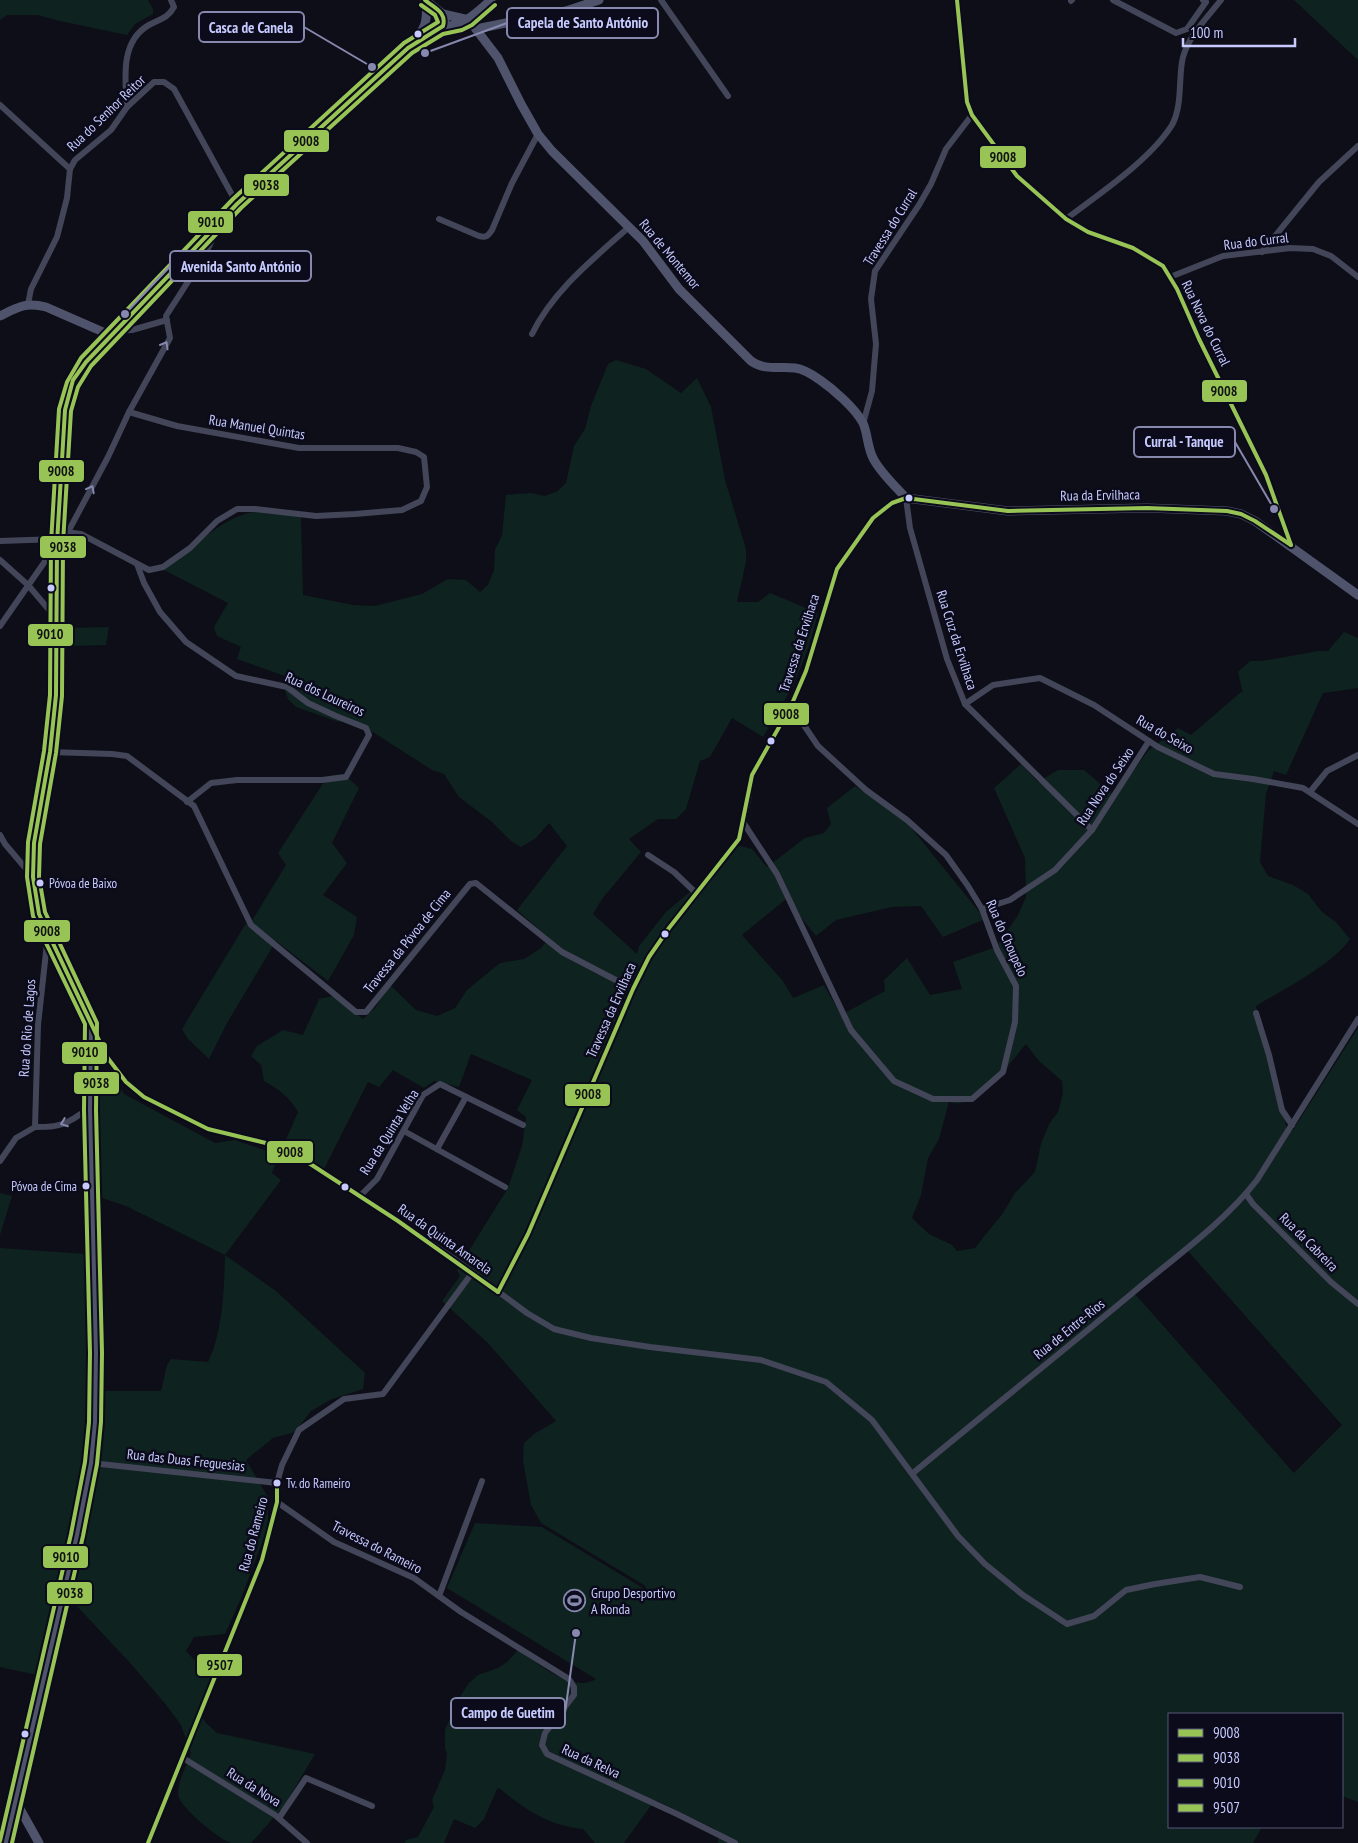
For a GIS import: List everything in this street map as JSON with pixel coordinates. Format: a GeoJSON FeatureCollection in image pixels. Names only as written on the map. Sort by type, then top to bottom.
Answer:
{"type":"FeatureCollection","features":[{"type":"Feature","properties":{"kind":"main road"},"geometry":{"type":"LineString","coordinates":[[426,19],[432,29],[460,24],[469,20],[491,0]]}},
{"type":"Feature","properties":{"kind":"main road"},"geometry":{"type":"LineString","coordinates":[[476,29],[566,11],[599,0]]}},
{"type":"Feature","properties":{"kind":"main road"},"geometry":{"type":"LineString","coordinates":[[408,48],[440,29],[445,20],[441,12],[425,1]]}},
{"type":"Feature","properties":{"kind":"main road"},"geometry":{"type":"LineString","coordinates":[[6,1843],[77,1534],[91,1463],[95,1422],[96,1353],[90,1110],[91,1023],[39,914],[33,877],[34,842],[50,752],[56,695],[58,538],[65,410],[68,395],[73,380],[81,368],[217,224],[408,48],[423,30],[426,19],[425,1]]}},
{"type":"Feature","properties":{"kind":"main road"},"geometry":{"type":"LineString","coordinates":[[426,19],[433,11],[469,20]]}},
{"type":"Feature","properties":{"kind":"main road","name":"Rua de Montemor"},"geometry":{"type":"LineString","coordinates":[[469,20],[498,58],[538,134],[589,189],[643,241],[679,289],[751,361],[761,367],[796,368],[805,372],[826,385],[854,410],[863,424]]}},
{"type":"Feature","properties":{"kind":"main road"},"geometry":{"type":"LineString","coordinates":[[0,316],[28,304],[46,307],[112,333]]}},
{"type":"Feature","properties":{"kind":"main road"},"geometry":{"type":"LineString","coordinates":[[863,424],[874,459],[906,498]]}},
{"type":"Feature","properties":{"kind":"main road","name":"Rua da Ervilhaca"},"geometry":{"type":"LineString","coordinates":[[906,498],[1008,511],[1147,508],[1227,511],[1241,514],[1255,521],[1358,594]]}},
{"type":"Feature","properties":{"kind":"main road"},"geometry":{"type":"LineString","coordinates":[[15,1800],[39,1843]]}},
{"type":"Feature","properties":{"kind":"street"},"geometry":{"type":"LineString","coordinates":[[127,107],[125,74],[130,46],[138,31],[169,16],[174,7],[171,0]]}},
{"type":"Feature","properties":{"kind":"street"},"geometry":{"type":"LineString","coordinates":[[661,0],[728,96]]}},
{"type":"Feature","properties":{"kind":"street"},"geometry":{"type":"LineString","coordinates":[[957,0],[967,102],[972,115],[1017,176],[1066,219],[1088,232],[1133,248],[1163,266],[1170,277]]}},
{"type":"Feature","properties":{"kind":"street"},"geometry":{"type":"LineString","coordinates":[[1113,0],[1176,33],[1187,28],[1206,2],[1203,0]]}},
{"type":"Feature","properties":{"kind":"street"},"geometry":{"type":"LineString","coordinates":[[1066,219],[1113,184],[1155,147],[1173,123],[1181,91],[1183,58],[1190,39],[1221,0]]}},
{"type":"Feature","properties":{"kind":"street","name":"Rua do Senhor Reitor"},"geometry":{"type":"LineString","coordinates":[[28,304],[30,289],[57,237],[67,198],[70,169],[75,160],[110,130],[127,107],[154,82],[164,82],[174,89],[237,204]]}},
{"type":"Feature","properties":{"kind":"street"},"geometry":{"type":"LineString","coordinates":[[0,105],[70,169]]}},
{"type":"Feature","properties":{"kind":"street","name":"Travessa do Curral"},"geometry":{"type":"LineString","coordinates":[[863,424],[872,391],[876,344],[870,299],[875,271],[919,205],[931,184],[946,148],[972,115]]}},
{"type":"Feature","properties":{"kind":"street"},"geometry":{"type":"LineString","coordinates":[[439,219],[479,236],[488,236],[512,183],[538,134]]}},
{"type":"Feature","properties":{"kind":"street"},"geometry":{"type":"LineString","coordinates":[[1262,252],[1319,182],[1358,146]]}},
{"type":"Feature","properties":{"kind":"street"},"geometry":{"type":"LineString","coordinates":[[0,626],[58,538],[68,532],[108,457],[129,412],[170,338],[166,316],[202,258],[216,231],[217,224]]}},
{"type":"Feature","properties":{"kind":"street"},"geometry":{"type":"LineString","coordinates":[[532,334],[550,303],[629,227]]}},
{"type":"Feature","properties":{"kind":"street","name":"Rua do Curral"},"geometry":{"type":"LineString","coordinates":[[1170,277],[1224,256],[1290,248],[1313,249],[1331,256],[1358,278]]}},
{"type":"Feature","properties":{"kind":"street","name":"Rua Nova do Curral"},"geometry":{"type":"LineString","coordinates":[[1170,277],[1266,475],[1292,546]]}},
{"type":"Feature","properties":{"kind":"street"},"geometry":{"type":"LineString","coordinates":[[112,333],[132,330],[167,320]]}},
{"type":"Feature","properties":{"kind":"street","name":"Rua Manuel Quintas"},"geometry":{"type":"LineString","coordinates":[[129,412],[177,426],[298,448],[398,448],[416,452],[424,457],[427,487],[421,501],[402,510],[316,516],[255,509],[237,509],[216,521],[190,548],[163,567],[149,570],[136,564]]}},
{"type":"Feature","properties":{"kind":"street","name":"Rua Cruz da Ervilhaca"},"geometry":{"type":"LineString","coordinates":[[906,498],[910,528],[947,659],[965,704],[1092,830]]}},
{"type":"Feature","properties":{"kind":"street","name":"Travessa da Ervilhaca"},"geometry":{"type":"LineString","coordinates":[[498,1292],[528,1234],[633,989],[649,957],[669,928],[739,839],[752,775],[791,706],[806,671],[837,569],[873,518],[892,503],[906,498]]}},
{"type":"Feature","properties":{"kind":"street"},"geometry":{"type":"LineString","coordinates":[[68,532],[81,534],[136,564]]}},
{"type":"Feature","properties":{"kind":"street"},"geometry":{"type":"LineString","coordinates":[[0,541],[58,538]]}},
{"type":"Feature","properties":{"kind":"street"},"geometry":{"type":"LineString","coordinates":[[0,560],[28,585],[56,618]]}},
{"type":"Feature","properties":{"kind":"street","name":"Rua dos Loureiros"},"geometry":{"type":"LineString","coordinates":[[136,564],[160,612],[186,642],[236,676],[287,688],[308,703],[366,728],[368,735],[346,777],[322,780],[237,780],[211,783],[187,802]]}},
{"type":"Feature","properties":{"kind":"street","name":"Rua do Seixo"},"geometry":{"type":"LineString","coordinates":[[965,704],[993,685],[1040,678],[1094,705],[1149,741],[1214,774],[1303,788],[1358,824]]}},
{"type":"Feature","properties":{"kind":"street","name":"Rua do Choupelo"},"geometry":{"type":"LineString","coordinates":[[743,822],[777,874],[851,1030],[894,1081],[933,1099],[972,1099],[1003,1072],[1015,1022],[1016,986],[997,950],[982,909],[946,855],[907,820],[866,790],[818,746],[791,706]]}},
{"type":"Feature","properties":{"kind":"street","name":"Rua Nova do Seixo"},"geometry":{"type":"LineString","coordinates":[[982,909],[1010,900],[1055,870],[1092,830],[1149,741]]}},
{"type":"Feature","properties":{"kind":"street","name":"Travessa da Póvoa de Cima"},"geometry":{"type":"LineString","coordinates":[[50,752],[127,756],[194,806],[251,925],[356,1012],[366,1012],[470,884],[476,883],[562,952],[633,989]]}},
{"type":"Feature","properties":{"kind":"street"},"geometry":{"type":"LineString","coordinates":[[1310,792],[1327,771],[1358,755]]}},
{"type":"Feature","properties":{"kind":"street"},"geometry":{"type":"LineString","coordinates":[[0,835],[5,844],[33,877]]}},
{"type":"Feature","properties":{"kind":"street"},"geometry":{"type":"LineString","coordinates":[[648,855],[674,872],[696,894]]}},
{"type":"Feature","properties":{"kind":"street","name":"Rua do Rio de Lagos"},"geometry":{"type":"LineString","coordinates":[[35,1127],[38,1025],[48,932]]}},
{"type":"Feature","properties":{"kind":"street"},"geometry":{"type":"LineString","coordinates":[[1256,1013],[1269,1054],[1282,1110],[1292,1125]]}},
{"type":"Feature","properties":{"kind":"street","name":"Rua de Entre-Rios"},"geometry":{"type":"LineString","coordinates":[[912,1473],[1120,1304],[1202,1235],[1246,1194],[1257,1180],[1358,1019]]}},
{"type":"Feature","properties":{"kind":"street","name":"Rua da Quinta Amarela"},"geometry":{"type":"LineString","coordinates":[[91,1023],[107,1057],[126,1082],[144,1097],[208,1129],[274,1145],[298,1156],[414,1231],[527,1313],[554,1329],[591,1338],[650,1347],[761,1360],[826,1382],[872,1420],[912,1473]]}},
{"type":"Feature","properties":{"kind":"street","name":"Rua da Quinta Velha"},"geometry":{"type":"LineString","coordinates":[[360,1196],[377,1179],[424,1095],[440,1084],[523,1125]]}},
{"type":"Feature","properties":{"kind":"street"},"geometry":{"type":"LineString","coordinates":[[437,1149],[466,1097]]}},
{"type":"Feature","properties":{"kind":"street"},"geometry":{"type":"LineString","coordinates":[[0,1161],[16,1138],[35,1127],[54,1126],[71,1120],[84,1111],[90,1110]]}},
{"type":"Feature","properties":{"kind":"street"},"geometry":{"type":"LineString","coordinates":[[404,1131],[505,1187]]}},
{"type":"Feature","properties":{"kind":"street","name":"Rua da Cabreira"},"geometry":{"type":"LineString","coordinates":[[1246,1194],[1331,1282],[1358,1304]]}},
{"type":"Feature","properties":{"kind":"street","name":"Rua do Rameiro"},"geometry":{"type":"LineString","coordinates":[[148,1843],[262,1560],[277,1502],[277,1483],[282,1465],[300,1430],[344,1399],[383,1394],[472,1273]]}},
{"type":"Feature","properties":{"kind":"street","name":"Rua das Duas Freguesias"},"geometry":{"type":"LineString","coordinates":[[91,1463],[277,1483]]}},
{"type":"Feature","properties":{"kind":"street"},"geometry":{"type":"LineString","coordinates":[[912,1473],[958,1536],[985,1564],[1023,1595],[1067,1624],[1094,1616],[1126,1590],[1200,1577],[1240,1587]]}},
{"type":"Feature","properties":{"kind":"street"},"geometry":{"type":"LineString","coordinates":[[439,1596],[482,1481]]}},
{"type":"Feature","properties":{"kind":"street","name":"Travessa do Rameiro"},"geometry":{"type":"LineString","coordinates":[[277,1502],[334,1542],[414,1578],[439,1596]]}},
{"type":"Feature","properties":{"kind":"street","name":"Rua da Relva"},"geometry":{"type":"LineString","coordinates":[[439,1596],[460,1612],[569,1678],[574,1687],[574,1695],[545,1733],[542,1745],[547,1754],[735,1843]]}},
{"type":"Feature","properties":{"kind":"street","name":"Rua da Nova"},"geometry":{"type":"LineString","coordinates":[[183,1758],[279,1818],[307,1843]]}},
{"type":"Feature","properties":{"kind":"street"},"geometry":{"type":"LineString","coordinates":[[279,1818],[306,1778],[372,1806]]}},
{"type":"Feature","properties":{"kind":"green space"},"geometry":{"type":"Polygon","coordinates":[[[0,0],[148,0],[153,9],[153,14],[135,24],[127,35],[38,15],[7,15],[0,20],[0,0]]]}},
{"type":"Feature","properties":{"kind":"green space"},"geometry":{"type":"Polygon","coordinates":[[[1294,0],[1358,0],[1358,60],[1294,0]]]}},
{"type":"Feature","properties":{"kind":"green space"},"geometry":{"type":"Polygon","coordinates":[[[616,360],[646,369],[681,393],[697,378],[711,407],[725,480],[746,549],[746,562],[737,602],[758,602],[770,593],[818,613],[809,646],[794,684],[763,737],[732,718],[710,757],[700,761],[686,809],[676,819],[658,819],[629,839],[641,852],[602,899],[593,914],[637,954],[639,946],[666,912],[705,879],[715,864],[736,845],[752,849],[767,867],[805,838],[824,833],[831,824],[827,808],[855,786],[904,819],[985,919],[943,937],[921,906],[892,907],[836,920],[816,936],[786,899],[742,935],[783,981],[793,998],[824,985],[841,1015],[885,991],[884,980],[907,958],[930,995],[962,989],[953,962],[996,947],[1018,915],[1026,897],[1025,858],[994,788],[1021,764],[1038,782],[1058,770],[1084,770],[1115,796],[1148,751],[1178,728],[1191,735],[1241,692],[1243,693],[1238,672],[1250,661],[1263,661],[1318,651],[1328,651],[1344,632],[1358,638],[1358,688],[1323,693],[1286,775],[1274,771],[1266,794],[1260,862],[1268,876],[1293,885],[1308,894],[1322,912],[1336,922],[1350,939],[1342,949],[1320,967],[1256,1006],[1266,1055],[1281,1096],[1287,1132],[1293,1130],[1358,1028],[1358,1802],[1343,1796],[1343,1713],[1168,1713],[1168,1828],[1261,1828],[1253,1843],[718,1843],[719,1835],[715,1829],[655,1800],[624,1843],[595,1843],[583,1829],[548,1820],[518,1803],[499,1788],[484,1819],[475,1828],[454,1819],[444,1843],[404,1843],[406,1840],[418,1837],[434,1807],[432,1800],[445,1770],[447,1754],[445,1730],[459,1698],[469,1683],[478,1675],[498,1668],[507,1662],[518,1650],[555,1675],[566,1680],[587,1683],[596,1679],[447,1588],[475,1523],[542,1527],[648,1591],[644,1585],[541,1523],[531,1505],[523,1461],[524,1443],[534,1434],[556,1421],[488,1343],[442,1301],[460,1276],[457,1270],[508,1188],[522,1146],[526,1117],[517,1110],[532,1080],[471,1054],[459,1087],[434,1081],[424,1088],[393,1070],[379,1087],[368,1082],[324,1169],[284,1144],[298,1112],[283,1094],[264,1081],[261,1065],[251,1056],[257,1046],[283,1030],[303,1035],[319,999],[333,996],[363,1019],[375,1008],[390,985],[416,1010],[437,1016],[455,1008],[467,990],[500,963],[524,959],[541,948],[549,938],[517,910],[567,846],[549,823],[536,838],[521,847],[511,841],[492,822],[459,797],[444,774],[432,770],[354,720],[339,722],[296,707],[288,699],[285,690],[290,678],[237,659],[241,647],[217,636],[214,627],[228,603],[164,570],[206,536],[230,520],[254,512],[266,512],[301,517],[303,595],[353,605],[375,606],[422,594],[448,579],[466,580],[480,592],[488,585],[494,570],[495,550],[502,535],[506,495],[531,493],[545,496],[558,491],[566,483],[574,446],[585,429],[591,406],[608,364],[616,360]],[[1026,1044],[1005,1069],[979,1094],[961,1103],[949,1102],[939,1139],[928,1158],[921,1195],[912,1218],[929,1234],[952,1245],[957,1251],[975,1248],[1003,1213],[1015,1193],[1035,1172],[1041,1144],[1049,1124],[1058,1112],[1063,1093],[1062,1081],[1038,1060],[1026,1044]],[[1187,1250],[1135,1294],[1294,1473],[1342,1425],[1187,1250]]]}},
{"type":"Feature","properties":{"kind":"green space"},"geometry":{"type":"Polygon","coordinates":[[[109,627],[106,645],[70,646],[69,628],[109,627]]]}},
{"type":"Feature","properties":{"kind":"green space"},"geometry":{"type":"Polygon","coordinates":[[[344,774],[359,788],[332,843],[347,863],[323,895],[357,917],[354,935],[328,981],[276,941],[227,1023],[209,1059],[188,1039],[182,1029],[245,925],[253,919],[286,865],[278,853],[322,785],[332,775],[344,774]]]}},
{"type":"Feature","properties":{"kind":"green space"},"geometry":{"type":"Polygon","coordinates":[[[117,1081],[124,1094],[215,1143],[235,1140],[279,1155],[272,1173],[281,1180],[225,1255],[126,1206],[96,1196],[94,1084],[117,1081]]]}},
{"type":"Feature","properties":{"kind":"green space"},"geometry":{"type":"Polygon","coordinates":[[[0,1193],[12,1196],[0,1235],[0,1193]]]}},
{"type":"Feature","properties":{"kind":"green space"},"geometry":{"type":"Polygon","coordinates":[[[0,1248],[86,1254],[90,1391],[161,1391],[167,1365],[171,1359],[208,1362],[220,1324],[225,1255],[276,1291],[365,1373],[363,1389],[332,1399],[311,1411],[295,1432],[273,1438],[246,1460],[268,1497],[268,1526],[242,1596],[225,1634],[194,1637],[186,1651],[214,1680],[200,1714],[206,1723],[217,1733],[315,1754],[284,1806],[251,1843],[231,1843],[226,1841],[200,1822],[185,1806],[180,1799],[178,1789],[191,1753],[181,1725],[132,1665],[60,1588],[56,1587],[37,1675],[0,1667],[0,1248]]]}},
{"type":"Feature","properties":{"kind":"transit line","name":"9008"},"geometry":{"type":"LineString","coordinates":[[425,0],[441,14],[444,21],[443,26],[408,48],[237,204],[86,362],[73,380],[65,410],[57,543],[56,695],[50,752],[34,843],[33,877],[39,914],[107,1057],[126,1082],[144,1097],[208,1129],[274,1145],[298,1156],[398,1221],[498,1292]]}},
{"type":"Feature","properties":{"kind":"transit line","name":"9008"},"geometry":{"type":"LineString","coordinates":[[957,0],[967,102],[972,115],[1017,176],[1066,219],[1088,232],[1133,248],[1163,266],[1177,289],[1199,339],[1266,475],[1291,545]]}},
{"type":"Feature","properties":{"kind":"transit line","name":"9010"},"geometry":{"type":"LineString","coordinates":[[0,1841],[71,1534],[85,1462],[89,1422],[90,1353],[84,1110],[85,1024],[33,916],[27,877],[28,842],[44,751],[50,695],[51,543],[59,409],[67,382],[81,358],[233,199],[404,43],[438,22],[435,15],[421,5]]}},
{"type":"Feature","properties":{"kind":"transit line","name":"9038"},"geometry":{"type":"LineString","coordinates":[[12,1843],[83,1536],[97,1464],[101,1422],[102,1353],[96,1110],[97,1023],[45,912],[39,877],[40,844],[56,753],[62,696],[63,543],[71,411],[78,387],[91,366],[241,208],[412,53],[443,34],[462,30],[472,25],[495,5]]}},
{"type":"Feature","properties":{"kind":"transit line","name":"9008"},"geometry":{"type":"LineString","coordinates":[[498,1292],[528,1234],[633,989],[649,957],[669,928],[739,839],[752,775],[791,706],[806,671],[837,569],[873,518],[892,503],[906,498],[1008,511],[1147,508],[1227,511],[1241,514],[1255,521],[1291,545]]}},
{"type":"Feature","properties":{"kind":"transit line","name":"9507"},"geometry":{"type":"LineString","coordinates":[[148,1843],[262,1560],[277,1502],[277,1483]]}},
{"type":"Feature","properties":{"kind":"place","name":"Capela de Santo António"},"geometry":{"type":"Point","coordinates":[425,53]}},
{"type":"Feature","properties":{"kind":"place","name":"Casca de Canela"},"geometry":{"type":"Point","coordinates":[372,67]}},
{"type":"Feature","properties":{"kind":"place","name":"Avenida Santo António"},"geometry":{"type":"Point","coordinates":[125,314]}},
{"type":"Feature","properties":{"kind":"place","name":"Curral - Tanque"},"geometry":{"type":"Point","coordinates":[1274,509]}},
{"type":"Feature","properties":{"kind":"place","name":"Póvoa de Baixo"},"geometry":{"type":"Point","coordinates":[40,883]}},
{"type":"Feature","properties":{"kind":"place","name":"Póvoa de Cima"},"geometry":{"type":"Point","coordinates":[86,1186]}},
{"type":"Feature","properties":{"kind":"place","name":"Tv. do Rameiro"},"geometry":{"type":"Point","coordinates":[277,1483]}},
{"type":"Feature","properties":{"kind":"place","name":"Grupo Desportivo A Ronda"},"geometry":{"type":"Point","coordinates":[575,1601]}},
{"type":"Feature","properties":{"kind":"place","name":"Campo de Guetim"},"geometry":{"type":"Point","coordinates":[576,1633]}}]}
